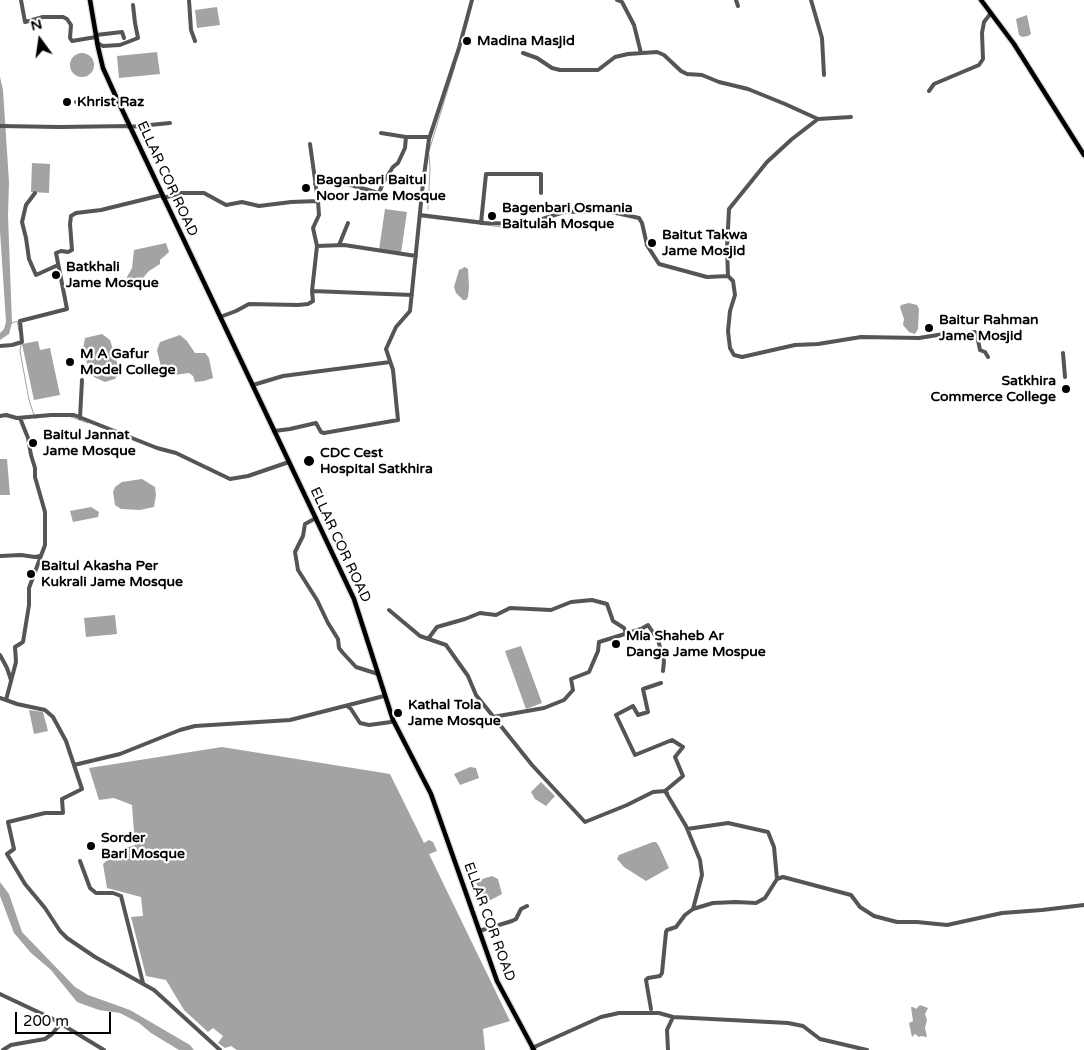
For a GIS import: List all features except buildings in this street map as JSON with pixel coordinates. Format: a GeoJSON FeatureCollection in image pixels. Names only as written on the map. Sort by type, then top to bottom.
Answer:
{"type":"FeatureCollection","features":[{"type":"Feature","properties":{"kind":"main road","name":"ELLAR COR ROAD"},"geometry":{"type":"LineString","coordinates":[[90,0],[103,68],[162,197],[354,599],[393,720],[431,794],[497,981],[533,1049]]}},
{"type":"Feature","properties":{"kind":"main road"},"geometry":{"type":"LineString","coordinates":[[981,0],[1014,44],[1084,155]]}},
{"type":"Feature","properties":{"kind":"street"},"geometry":{"type":"LineString","coordinates":[[21,0],[25,22],[43,17],[63,17],[71,25],[70,38],[72,40],[96,38],[122,32],[124,38]]}},
{"type":"Feature","properties":{"kind":"street"},"geometry":{"type":"LineString","coordinates":[[189,0],[191,30],[194,41]]}},
{"type":"Feature","properties":{"kind":"street"},"geometry":{"type":"LineString","coordinates":[[274,431],[316,423],[321,432],[324,433],[398,420],[393,370],[386,349],[396,327],[410,311],[429,137],[459,48],[472,0]]}},
{"type":"Feature","properties":{"kind":"street"},"geometry":{"type":"LineString","coordinates":[[617,0],[622,2],[634,25],[642,53]]}},
{"type":"Feature","properties":{"kind":"street"},"geometry":{"type":"LineString","coordinates":[[736,0],[738,6]]}},
{"type":"Feature","properties":{"kind":"street"},"geometry":{"type":"LineString","coordinates":[[811,0],[822,38],[824,75]]}},
{"type":"Feature","properties":{"kind":"street"},"geometry":{"type":"LineString","coordinates":[[96,38],[103,46],[120,45],[138,38],[133,5]]}},
{"type":"Feature","properties":{"kind":"street"},"geometry":{"type":"LineString","coordinates":[[929,91],[934,84],[978,65],[983,59],[982,33],[984,22],[991,13]]}},
{"type":"Feature","properties":{"kind":"street"},"geometry":{"type":"LineString","coordinates":[[523,54],[537,58],[560,70],[598,70],[615,57],[657,52],[664,55],[681,71],[687,74],[702,75],[719,82],[748,89],[818,119],[851,117]]}},
{"type":"Feature","properties":{"kind":"street"},"geometry":{"type":"LineString","coordinates":[[76,102],[99,103],[117,99]]}},
{"type":"Feature","properties":{"kind":"street"},"geometry":{"type":"LineString","coordinates":[[818,119],[767,162],[730,210],[727,248],[728,276],[733,281],[735,295],[730,311],[728,331],[730,348],[734,355],[742,357],[795,345],[818,344],[861,337],[919,338],[950,333],[956,336],[976,332],[980,350],[985,352],[988,357]]}},
{"type":"Feature","properties":{"kind":"street"},"geometry":{"type":"LineString","coordinates":[[0,126],[129,126],[170,123]]}},
{"type":"Feature","properties":{"kind":"street"},"geometry":{"type":"LineString","coordinates":[[381,133],[406,138],[429,137]]}},
{"type":"Feature","properties":{"kind":"street"},"geometry":{"type":"LineString","coordinates":[[314,184],[332,180],[379,193],[392,167],[398,163],[405,148],[406,138]]}},
{"type":"Feature","properties":{"kind":"street"},"geometry":{"type":"LineString","coordinates":[[220,317],[248,304],[308,304],[313,301],[312,291],[317,246],[313,228],[319,216],[314,184],[315,169],[310,144]]}},
{"type":"Feature","properties":{"kind":"street"},"geometry":{"type":"LineString","coordinates":[[481,223],[486,174],[540,174],[541,193]]}},
{"type":"Feature","properties":{"kind":"street"},"geometry":{"type":"LineString","coordinates":[[0,346],[22,342],[20,321],[67,309],[56,253],[72,250],[71,216],[182,193],[204,193],[226,205],[242,202],[258,206],[318,201]]}},
{"type":"Feature","properties":{"kind":"street"},"geometry":{"type":"LineString","coordinates":[[35,194],[26,206],[22,222],[29,259],[36,275],[58,265]]}},
{"type":"Feature","properties":{"kind":"street"},"geometry":{"type":"LineString","coordinates":[[420,215],[481,223],[527,224],[564,212],[607,211],[639,218],[647,245],[659,264],[706,277],[728,276]]}},
{"type":"Feature","properties":{"kind":"street"},"geometry":{"type":"LineString","coordinates":[[340,246],[348,223]]}},
{"type":"Feature","properties":{"kind":"street"},"geometry":{"type":"LineString","coordinates":[[317,246],[340,246],[416,256]]}},
{"type":"Feature","properties":{"kind":"street"},"geometry":{"type":"LineString","coordinates":[[312,291],[412,295]]}},
{"type":"Feature","properties":{"kind":"street"},"geometry":{"type":"LineString","coordinates":[[1063,353],[1065,377]]}},
{"type":"Feature","properties":{"kind":"street"},"geometry":{"type":"LineString","coordinates":[[253,385],[283,376],[390,362]]}},
{"type":"Feature","properties":{"kind":"street"},"geometry":{"type":"LineString","coordinates":[[80,418],[82,380]]}},
{"type":"Feature","properties":{"kind":"street"},"geometry":{"type":"LineString","coordinates":[[0,416],[20,418],[67,414],[157,448],[176,453],[230,479],[248,476],[289,462]]}},
{"type":"Feature","properties":{"kind":"street"},"geometry":{"type":"LineString","coordinates":[[6,700],[16,662],[15,647],[23,642],[29,605],[29,588],[45,545],[45,512],[35,477],[35,468],[28,438],[20,418]]}},
{"type":"Feature","properties":{"kind":"street"},"geometry":{"type":"LineString","coordinates":[[316,518],[305,524],[303,536],[296,552],[298,570],[338,639],[339,648],[342,653],[356,667],[378,674]]}},
{"type":"Feature","properties":{"kind":"street"},"geometry":{"type":"LineString","coordinates":[[0,556],[40,556]]}},
{"type":"Feature","properties":{"kind":"street"},"geometry":{"type":"LineString","coordinates":[[428,639],[437,627],[465,620],[480,613],[496,614],[510,608],[551,610],[571,602],[592,600],[607,604],[613,622],[624,628],[626,633]]}},
{"type":"Feature","properties":{"kind":"street"},"geometry":{"type":"LineString","coordinates":[[389,610],[420,636],[446,645],[468,676],[476,695],[493,717],[532,765],[585,822],[653,792],[665,791],[683,776],[675,757],[683,747],[672,740],[636,755],[616,715],[633,706],[638,715],[648,712],[642,689],[661,683]]}},
{"type":"Feature","properties":{"kind":"street"},"geometry":{"type":"LineString","coordinates":[[493,717],[544,708],[564,700],[573,690],[571,679],[589,672],[598,651],[599,642],[648,625],[658,640],[664,661],[663,671]]}},
{"type":"Feature","properties":{"kind":"street"},"geometry":{"type":"LineString","coordinates":[[0,655],[7,668],[11,682]]}},
{"type":"Feature","properties":{"kind":"street"},"geometry":{"type":"LineString","coordinates":[[74,765],[120,754],[195,726],[290,720],[384,696]]}},
{"type":"Feature","properties":{"kind":"street"},"geometry":{"type":"LineString","coordinates":[[0,698],[45,710],[53,717],[66,741],[82,789],[62,799],[63,813],[45,814],[8,822],[14,849],[7,854],[25,884],[45,908],[60,932],[79,947],[154,990],[220,1050]]}},
{"type":"Feature","properties":{"kind":"street"},"geometry":{"type":"LineString","coordinates":[[347,706],[360,724],[369,725],[391,722]]}},
{"type":"Feature","properties":{"kind":"street"},"geometry":{"type":"LineString","coordinates":[[665,791],[688,829],[700,860],[702,875],[693,910]]}},
{"type":"Feature","properties":{"kind":"street"},"geometry":{"type":"LineString","coordinates":[[688,829],[728,823],[768,832],[774,847],[777,879]]}},
{"type":"Feature","properties":{"kind":"street"},"geometry":{"type":"LineString","coordinates":[[80,861],[90,888],[96,893],[112,893],[120,896],[143,983]]}},
{"type":"Feature","properties":{"kind":"street"},"geometry":{"type":"LineString","coordinates":[[651,1009],[646,980],[660,976],[662,973],[667,930],[676,927],[685,915],[693,910],[713,903],[756,903],[764,898],[777,879],[783,877],[793,878],[851,895],[860,907],[874,916],[897,922],[947,925],[1002,913],[1084,905]]}},
{"type":"Feature","properties":{"kind":"street"},"geometry":{"type":"LineString","coordinates":[[479,931],[512,921],[521,909],[527,906]]}},
{"type":"Feature","properties":{"kind":"street"},"geometry":{"type":"LineString","coordinates":[[0,994],[61,1023],[104,1050]]}},
{"type":"Feature","properties":{"kind":"street"},"geometry":{"type":"LineString","coordinates":[[533,1049],[601,1017],[619,1013],[659,1013],[673,1018],[788,1023],[803,1026],[820,1039],[867,1050]]}},
{"type":"Feature","properties":{"kind":"street"},"geometry":{"type":"LineString","coordinates":[[668,1050],[667,1030],[673,1018]]}},
{"type":"Feature","properties":{"kind":"street"},"geometry":{"type":"LineString","coordinates":[[3,1050],[11,1045],[45,1039],[61,1023]]}},
{"type":"Feature","properties":{"kind":"shaded area"},"geometry":{"type":"Polygon","coordinates":[[[217,7],[220,25],[197,28],[195,10],[217,7]]]}},
{"type":"Feature","properties":{"kind":"shaded area"},"geometry":{"type":"Polygon","coordinates":[[[1027,15],[1031,34],[1022,37],[1019,35],[1016,19],[1027,15]]]}},
{"type":"Feature","properties":{"kind":"shaded area"},"geometry":{"type":"Polygon","coordinates":[[[157,52],[160,74],[119,78],[117,56],[157,52]]]}},
{"type":"Feature","properties":{"kind":"shaded area"},"geometry":{"type":"Polygon","coordinates":[[[82,53],[87,54],[93,60],[93,70],[87,76],[82,77],[77,76],[71,70],[70,65],[71,60],[77,54],[82,53]]]}},
{"type":"Feature","properties":{"kind":"shaded area"},"geometry":{"type":"Polygon","coordinates":[[[0,77],[3,90],[9,182],[8,216],[12,323],[9,334],[0,340],[0,333],[4,329],[6,322],[0,231],[0,77]]]}},
{"type":"Feature","properties":{"kind":"shaded area"},"geometry":{"type":"Polygon","coordinates":[[[32,163],[50,164],[49,193],[31,192],[32,163]]]}},
{"type":"Feature","properties":{"kind":"shaded area"},"geometry":{"type":"Polygon","coordinates":[[[385,209],[407,212],[401,253],[379,250],[385,209]]]}},
{"type":"Feature","properties":{"kind":"shaded area"},"geometry":{"type":"Polygon","coordinates":[[[166,243],[169,252],[160,260],[160,264],[149,271],[142,279],[139,287],[131,289],[127,277],[132,268],[134,250],[166,243]]]}},
{"type":"Feature","properties":{"kind":"shaded area"},"geometry":{"type":"Polygon","coordinates":[[[465,267],[468,269],[469,287],[468,297],[466,300],[463,300],[456,293],[454,287],[459,270],[465,267]]]}},
{"type":"Feature","properties":{"kind":"shaded area"},"geometry":{"type":"Polygon","coordinates":[[[909,303],[917,305],[919,309],[918,329],[915,334],[909,332],[903,325],[904,319],[900,307],[909,303]]]}},
{"type":"Feature","properties":{"kind":"shaded area"},"geometry":{"type":"Polygon","coordinates":[[[102,334],[110,340],[120,372],[115,379],[105,382],[94,377],[83,349],[85,338],[102,334]]]}},
{"type":"Feature","properties":{"kind":"shaded area"},"geometry":{"type":"Polygon","coordinates":[[[180,335],[187,341],[195,353],[205,353],[209,358],[213,378],[195,382],[193,376],[189,373],[167,376],[160,373],[161,367],[157,350],[160,342],[180,335]]]}},
{"type":"Feature","properties":{"kind":"shaded area"},"geometry":{"type":"Polygon","coordinates":[[[38,341],[40,350],[50,348],[60,395],[34,400],[22,344],[38,341]]]}},
{"type":"Feature","properties":{"kind":"shaded area"},"geometry":{"type":"Polygon","coordinates":[[[0,459],[7,459],[10,495],[0,495],[0,459]]]}},
{"type":"Feature","properties":{"kind":"shaded area"},"geometry":{"type":"Polygon","coordinates":[[[142,479],[155,487],[154,507],[140,510],[121,509],[115,505],[113,492],[115,487],[122,482],[142,479]]]}},
{"type":"Feature","properties":{"kind":"shaded area"},"geometry":{"type":"Polygon","coordinates":[[[91,507],[99,512],[98,517],[73,522],[70,511],[91,507]]]}},
{"type":"Feature","properties":{"kind":"shaded area"},"geometry":{"type":"Polygon","coordinates":[[[115,615],[117,634],[86,637],[84,618],[115,615]]]}},
{"type":"Feature","properties":{"kind":"shaded area"},"geometry":{"type":"Polygon","coordinates":[[[521,646],[542,703],[526,709],[505,651],[521,646]]]}},
{"type":"Feature","properties":{"kind":"shaded area"},"geometry":{"type":"Polygon","coordinates":[[[29,710],[43,712],[48,731],[34,734],[29,710]]]}},
{"type":"Feature","properties":{"kind":"shaded area"},"geometry":{"type":"Polygon","coordinates":[[[222,747],[390,774],[424,843],[429,840],[433,842],[437,851],[429,854],[510,1021],[483,1029],[485,1050],[237,1050],[231,1046],[225,1048],[218,1043],[223,1036],[213,1028],[208,1032],[184,1010],[166,980],[146,976],[131,917],[143,916],[141,897],[107,888],[103,864],[117,851],[135,845],[132,805],[114,798],[99,800],[89,768],[222,747]]]}},
{"type":"Feature","properties":{"kind":"shaded area"},"geometry":{"type":"Polygon","coordinates":[[[470,767],[476,768],[479,778],[460,785],[454,774],[470,767]]]}},
{"type":"Feature","properties":{"kind":"shaded area"},"geometry":{"type":"Polygon","coordinates":[[[541,782],[555,796],[546,806],[535,799],[531,792],[541,782]]]}},
{"type":"Feature","properties":{"kind":"shaded area"},"geometry":{"type":"Polygon","coordinates":[[[656,842],[659,846],[669,868],[646,881],[624,867],[617,859],[619,855],[656,842]]]}},
{"type":"Feature","properties":{"kind":"shaded area"},"geometry":{"type":"Polygon","coordinates":[[[492,876],[498,879],[502,894],[487,902],[476,883],[479,880],[492,876]]]}},
{"type":"Feature","properties":{"kind":"shaded area"},"geometry":{"type":"Polygon","coordinates":[[[0,882],[9,894],[22,932],[75,987],[88,995],[130,1010],[190,1045],[194,1050],[179,1050],[151,1033],[139,1023],[120,1013],[99,1010],[77,1002],[51,970],[31,953],[14,933],[0,896],[0,882]]]}},
{"type":"Feature","properties":{"kind":"shaded area"},"geometry":{"type":"Polygon","coordinates":[[[920,1005],[928,1008],[925,1014],[927,1037],[919,1037],[915,1034],[912,1037],[909,1023],[913,1021],[911,1007],[916,1009],[920,1005]]]}},
{"type":"Feature","properties":{"kind":"waterway"},"geometry":{"type":"LineString","coordinates":[[429,151],[455,66]]}},
{"type":"Feature","properties":{"kind":"waterway"},"geometry":{"type":"LineString","coordinates":[[428,209],[429,155]]}},
{"type":"Feature","properties":{"kind":"waterway"},"geometry":{"type":"LineString","coordinates":[[421,217],[510,228]]}},
{"type":"Feature","properties":{"kind":"waterway"},"geometry":{"type":"LineString","coordinates":[[511,226],[525,226]]}},
{"type":"Feature","properties":{"kind":"waterway"},"geometry":{"type":"LineString","coordinates":[[645,245],[654,259]]}},
{"type":"Feature","properties":{"kind":"waterway"},"geometry":{"type":"LineString","coordinates":[[12,323],[17,321],[19,331]]}},
{"type":"Feature","properties":{"kind":"waterway"},"geometry":{"type":"LineString","coordinates":[[21,344],[20,351],[29,400],[35,418],[37,418]]}},
{"type":"Feature","properties":{"kind":"waterway"},"geometry":{"type":"LineString","coordinates":[[71,417],[88,423]]}},
{"type":"Feature","properties":{"kind":"place","name":"Madina Masjid"},"geometry":{"type":"Point","coordinates":[467,41]}},
{"type":"Feature","properties":{"kind":"place","name":"Khrist Raz"},"geometry":{"type":"Point","coordinates":[67,102]}},
{"type":"Feature","properties":{"kind":"place","name":"Baganbari Baitul Noor Jame Mosque"},"geometry":{"type":"Point","coordinates":[306,188]}},
{"type":"Feature","properties":{"kind":"place","name":"Bagenbari Osmania Baitulah Mosque"},"geometry":{"type":"Point","coordinates":[492,216]}},
{"type":"Feature","properties":{"kind":"place","name":"Baitut Takwa Jame Mosjid"},"geometry":{"type":"Point","coordinates":[652,243]}},
{"type":"Feature","properties":{"kind":"place","name":"Batkhali Jame Mosque"},"geometry":{"type":"Point","coordinates":[56,275]}},
{"type":"Feature","properties":{"kind":"place","name":"Baitur Rahman Jame Mosjid"},"geometry":{"type":"Point","coordinates":[929,328]}},
{"type":"Feature","properties":{"kind":"place","name":"M A Gafur Model College"},"geometry":{"type":"Point","coordinates":[70,362]}},
{"type":"Feature","properties":{"kind":"place","name":"Satkhira Commerce College"},"geometry":{"type":"Point","coordinates":[1066,389]}},
{"type":"Feature","properties":{"kind":"place","name":"Baitul Jannat Jame Mosque"},"geometry":{"type":"Point","coordinates":[33,443]}},
{"type":"Feature","properties":{"kind":"place","name":"CDC Cest Hospital Satkhira"},"geometry":{"type":"Point","coordinates":[309,461]}},
{"type":"Feature","properties":{"kind":"place","name":"Baitul Akasha Per Kukrali Jame Mosque"},"geometry":{"type":"Point","coordinates":[31,574]}},
{"type":"Feature","properties":{"kind":"place","name":"Mia Shaheb Ar Danga Jame Mospue"},"geometry":{"type":"Point","coordinates":[616,644]}},
{"type":"Feature","properties":{"kind":"place","name":"Kathal Tola Jame Mosque"},"geometry":{"type":"Point","coordinates":[398,713]}},
{"type":"Feature","properties":{"kind":"place","name":"Sorder Bari Mosque"},"geometry":{"type":"Point","coordinates":[91,846]}}]}
